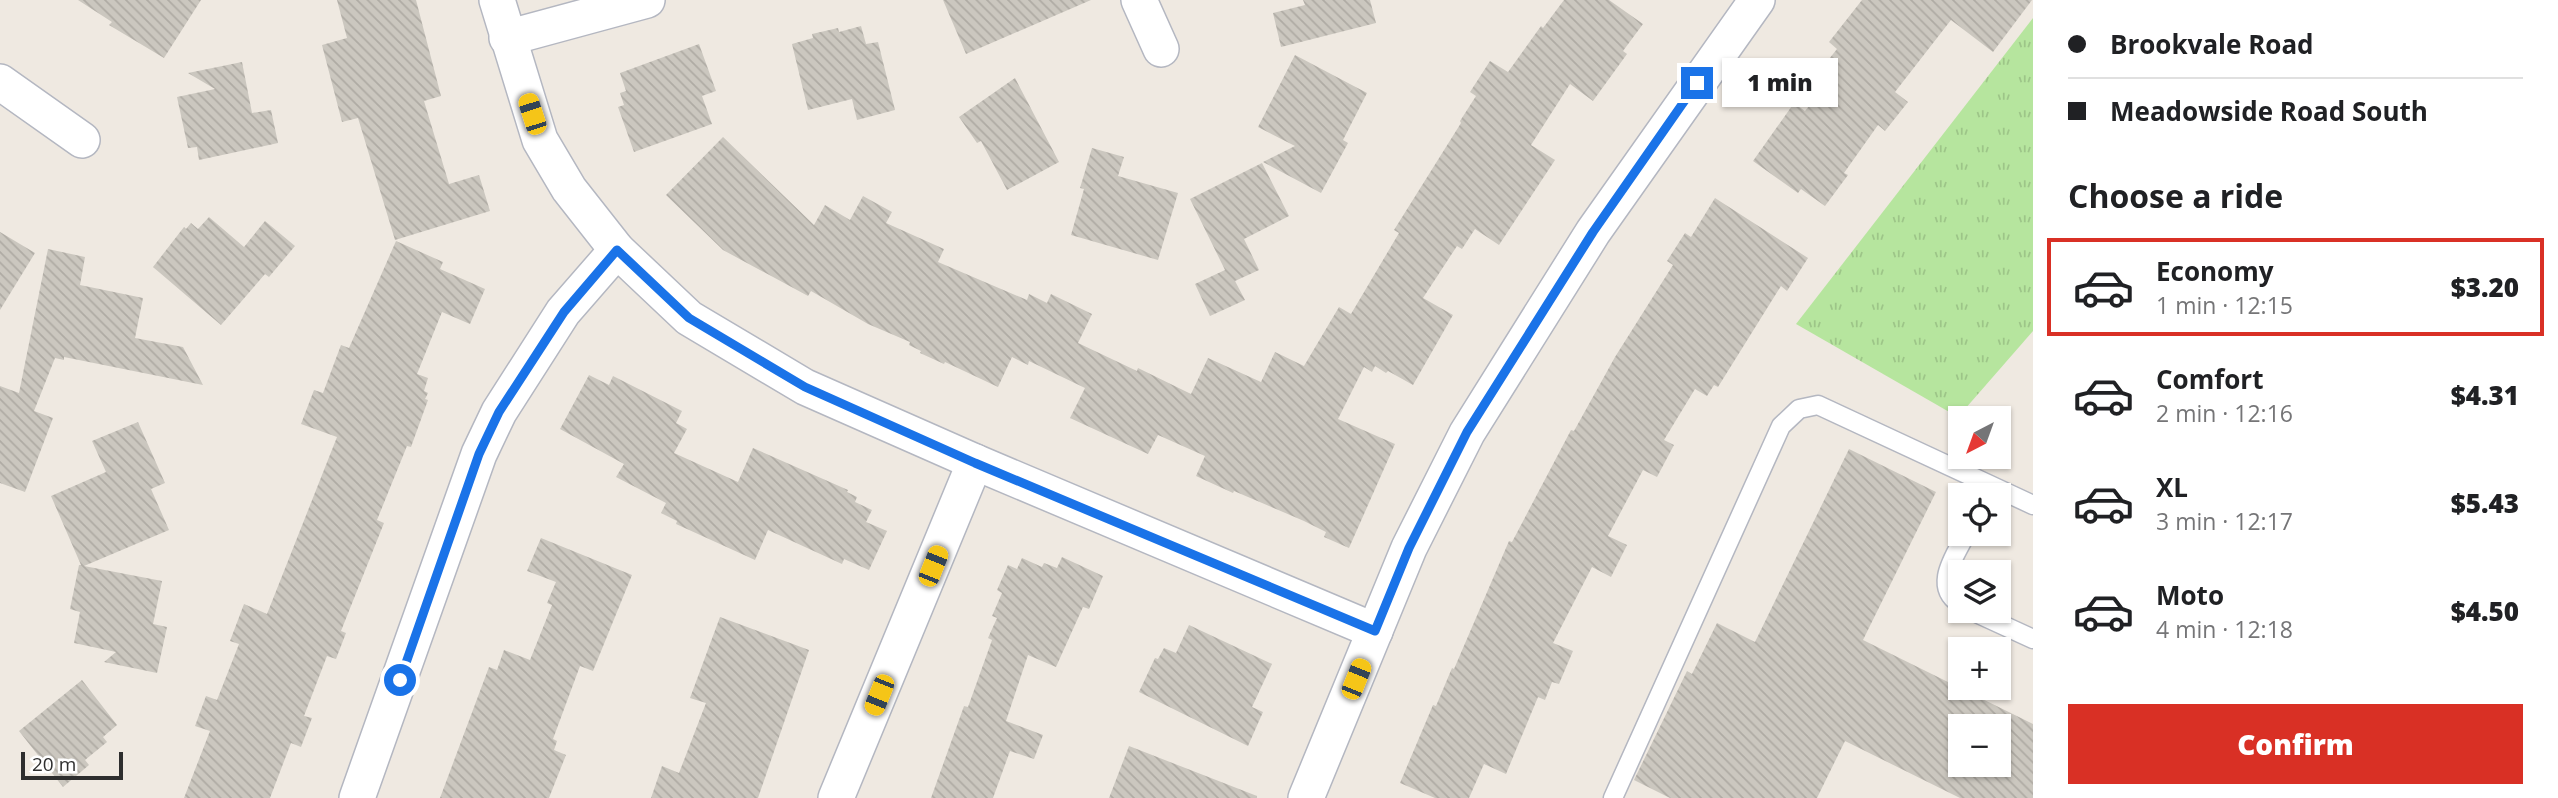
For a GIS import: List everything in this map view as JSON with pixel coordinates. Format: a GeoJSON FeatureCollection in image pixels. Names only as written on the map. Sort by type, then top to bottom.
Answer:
{"type":"FeatureCollection","features":[{"type":"Feature","properties":{"kind":"street"},"geometry":{"type":"LineString","coordinates":[[496,0],[540,140],[569,189],[617,250],[689,318],[805,387],[975,463],[1375,631]]}},
{"type":"Feature","properties":{"kind":"street"},"geometry":{"type":"LineString","coordinates":[[507,38],[647,0]]}},
{"type":"Feature","properties":{"kind":"street"},"geometry":{"type":"LineString","coordinates":[[1139,0],[1161,49]]}},
{"type":"Feature","properties":{"kind":"street"},"geometry":{"type":"LineString","coordinates":[[1306,798],[1409,548],[1467,432],[1593,232],[1757,0]]}},
{"type":"Feature","properties":{"kind":"street"},"geometry":{"type":"LineString","coordinates":[[0,82],[82,140]]}},
{"type":"Feature","properties":{"kind":"street"},"geometry":{"type":"LineString","coordinates":[[357,798],[479,454],[499,412],[564,312],[617,250]]}},
{"type":"Feature","properties":{"kind":"street"},"geometry":{"type":"LineString","coordinates":[[836,798],[975,463]]}},
{"type":"Feature","properties":{"kind":"lane"},"geometry":{"type":"LineString","coordinates":[[1613,798],[1781,426],[1799,410],[1818,405],[1975,483]]}},
{"type":"Feature","properties":{"kind":"lane"},"geometry":{"type":"LineString","coordinates":[[2011,497],[2033,505]]}},
{"type":"Feature","properties":{"kind":"lane"},"geometry":{"type":"LineString","coordinates":[[1948,572],[1945,586],[1948,592]]}},
{"type":"Feature","properties":{"kind":"lane"},"geometry":{"type":"LineString","coordinates":[[1998,623],[2033,639]]}},
{"type":"Feature","properties":{"kind":"green space"},"geometry":{"type":"Polygon","coordinates":[[[2033,18],[2033,331],[1968,406],[1948,406],[1948,411],[1796,324],[2033,18]]]}},
{"type":"Feature","properties":{"kind":"building"},"geometry":{"type":"Polygon","coordinates":[[[78,0],[201,0],[164,58],[109,25],[112,22],[78,0]]]}},
{"type":"Feature","properties":{"kind":"building"},"geometry":{"type":"Polygon","coordinates":[[[337,0],[416,0],[441,96],[424,101],[449,184],[479,175],[490,211],[395,240],[358,118],[342,122],[322,45],[347,38],[337,0]]]}},
{"type":"Feature","properties":{"kind":"building"},"geometry":{"type":"Polygon","coordinates":[[[943,0],[1091,0],[966,54],[943,0]]]}},
{"type":"Feature","properties":{"kind":"building"},"geometry":{"type":"Polygon","coordinates":[[[1303,0],[1370,0],[1376,23],[1281,47],[1273,13],[1305,5],[1303,0]]]}},
{"type":"Feature","properties":{"kind":"building"},"geometry":{"type":"Polygon","coordinates":[[[1564,0],[1609,0],[1643,24],[1623,51],[1627,54],[1593,101],[1570,84],[1531,145],[1555,160],[1499,245],[1475,229],[1462,249],[1457,246],[1423,298],[1453,315],[1413,385],[1375,366],[1372,372],[1364,367],[1338,419],[1395,444],[1349,548],[1324,537],[1326,532],[1304,521],[1196,476],[1205,456],[1158,435],[1148,454],[1070,418],[1085,388],[1029,361],[1028,365],[1012,357],[998,387],[920,353],[921,351],[909,345],[910,342],[868,324],[811,291],[808,296],[723,250],[666,195],[723,137],[814,225],[825,205],[850,220],[863,196],[892,212],[886,223],[944,249],[938,262],[1027,300],[1029,294],[1047,303],[1051,294],[1092,314],[1078,343],[1137,371],[1138,368],[1191,394],[1208,358],[1261,382],[1275,352],[1304,366],[1339,307],[1351,314],[1399,233],[1394,230],[1476,96],[1470,92],[1490,61],[1508,72],[1541,26],[1543,28],[1564,0]]]}},
{"type":"Feature","properties":{"kind":"building"},"geometry":{"type":"Polygon","coordinates":[[[1862,0],[2032,0],[1993,52],[1951,20],[1895,92],[1908,102],[1885,131],[1878,125],[1844,173],[1848,175],[1825,206],[1801,189],[1798,193],[1753,161],[1794,103],[1805,111],[1835,73],[1825,64],[1837,49],[1829,42],[1862,0]]]}},
{"type":"Feature","properties":{"kind":"building"},"geometry":{"type":"Polygon","coordinates":[[[861,26],[866,44],[878,42],[895,110],[857,120],[852,99],[808,110],[792,44],[813,38],[812,34],[838,28],[839,32],[861,26]]]}},
{"type":"Feature","properties":{"kind":"building"},"geometry":{"type":"Polygon","coordinates":[[[699,44],[716,91],[702,96],[712,124],[634,152],[618,107],[624,105],[620,93],[626,91],[620,73],[699,44]]]}},
{"type":"Feature","properties":{"kind":"building"},"geometry":{"type":"Polygon","coordinates":[[[1295,55],[1367,93],[1343,140],[1348,143],[1321,193],[1263,162],[1295,146],[1258,127],[1295,55]]]}},
{"type":"Feature","properties":{"kind":"building"},"geometry":{"type":"Polygon","coordinates":[[[242,62],[252,113],[271,110],[278,143],[199,160],[197,147],[188,148],[177,97],[215,89],[188,73],[242,62]]]}},
{"type":"Feature","properties":{"kind":"building"},"geometry":{"type":"Polygon","coordinates":[[[1015,78],[1059,162],[1007,190],[981,141],[977,143],[959,117],[1015,78]]]}},
{"type":"Feature","properties":{"kind":"building"},"geometry":{"type":"Polygon","coordinates":[[[1092,148],[1124,157],[1118,176],[1178,193],[1158,260],[1071,235],[1084,189],[1080,188],[1092,148]]]}},
{"type":"Feature","properties":{"kind":"building"},"geometry":{"type":"Polygon","coordinates":[[[1262,163],[1289,216],[1244,239],[1259,270],[1235,281],[1245,300],[1210,316],[1195,284],[1225,270],[1190,199],[1262,163]]]}},
{"type":"Feature","properties":{"kind":"building"},"geometry":{"type":"Polygon","coordinates":[[[1715,198],[1808,258],[1787,291],[1781,286],[1718,387],[1714,385],[1707,396],[1695,389],[1664,440],[1674,445],[1657,477],[1643,470],[1608,536],[1627,545],[1611,577],[1592,567],[1553,643],[1573,651],[1559,684],[1552,682],[1545,700],[1538,697],[1506,774],[1484,764],[1469,798],[1435,798],[1400,783],[1433,705],[1436,706],[1452,668],[1454,669],[1509,541],[1512,542],[1571,430],[1574,431],[1615,357],[1673,265],[1667,261],[1685,233],[1691,237],[1715,198]]]}},
{"type":"Feature","properties":{"kind":"building"},"geometry":{"type":"Polygon","coordinates":[[[209,217],[244,247],[265,221],[295,246],[269,277],[265,274],[221,325],[153,267],[184,227],[186,229],[191,223],[198,229],[209,217]]]}},
{"type":"Feature","properties":{"kind":"building"},"geometry":{"type":"Polygon","coordinates":[[[0,232],[35,253],[0,310],[0,232]]]}},
{"type":"Feature","properties":{"kind":"building"},"geometry":{"type":"Polygon","coordinates":[[[396,241],[443,262],[440,269],[485,289],[470,324],[442,312],[417,374],[428,378],[424,391],[428,393],[425,399],[428,400],[411,447],[407,446],[377,520],[384,523],[341,631],[346,633],[336,659],[327,656],[304,716],[312,718],[301,747],[291,743],[270,798],[184,798],[210,731],[195,726],[206,696],[217,700],[239,644],[230,641],[244,604],[267,614],[337,437],[301,424],[314,390],[323,393],[341,345],[349,348],[396,241]]]}},
{"type":"Feature","properties":{"kind":"building"},"geometry":{"type":"Polygon","coordinates":[[[48,249],[85,257],[80,285],[143,298],[135,338],[183,347],[203,385],[64,357],[64,360],[55,358],[34,411],[53,418],[25,492],[0,483],[0,386],[19,393],[48,249]]]}},
{"type":"Feature","properties":{"kind":"building"},"geometry":{"type":"Polygon","coordinates":[[[589,375],[609,385],[613,376],[682,411],[676,423],[687,429],[674,453],[738,482],[753,448],[848,490],[847,492],[857,497],[855,502],[872,510],[866,522],[887,531],[869,570],[844,559],[842,564],[768,530],[755,560],[676,524],[677,521],[661,513],[666,503],[616,477],[624,464],[560,429],[589,375]]]}},
{"type":"Feature","properties":{"kind":"building"},"geometry":{"type":"Polygon","coordinates":[[[138,422],[165,483],[151,489],[169,530],[84,566],[162,581],[153,624],[167,627],[157,673],[104,662],[116,652],[74,643],[80,612],[70,609],[81,565],[51,496],[106,472],[92,441],[138,422]]]}},
{"type":"Feature","properties":{"kind":"building"},"geometry":{"type":"Polygon","coordinates":[[[1849,449],[1936,492],[1863,640],[1948,682],[1948,700],[1984,700],[2033,724],[2033,798],[1960,798],[1845,741],[1817,798],[1670,798],[1634,780],[1687,671],[1692,674],[1717,623],[1755,642],[1849,449]]]}},
{"type":"Feature","properties":{"kind":"building"},"geometry":{"type":"Polygon","coordinates":[[[541,538],[632,575],[593,671],[580,666],[553,739],[557,741],[554,750],[566,755],[549,798],[440,798],[489,667],[497,670],[504,650],[530,660],[552,605],[547,603],[556,582],[527,571],[541,538]]]}},
{"type":"Feature","properties":{"kind":"building"},"geometry":{"type":"Polygon","coordinates":[[[1062,557],[1103,576],[1089,609],[1083,607],[1056,667],[1028,655],[1006,721],[1043,735],[1034,759],[1010,751],[993,798],[931,798],[964,706],[968,707],[992,640],[988,638],[997,618],[992,616],[1002,593],[997,590],[1008,565],[1017,569],[1022,558],[1042,567],[1044,563],[1057,568],[1062,557]]]}},
{"type":"Feature","properties":{"kind":"building"},"geometry":{"type":"Polygon","coordinates":[[[720,617],[809,650],[758,798],[651,798],[662,766],[679,773],[706,703],[690,698],[720,617]]]}},
{"type":"Feature","properties":{"kind":"building"},"geometry":{"type":"Polygon","coordinates":[[[1189,625],[1272,664],[1252,707],[1263,712],[1248,746],[1139,692],[1155,658],[1158,659],[1164,648],[1176,653],[1189,625]]]}},
{"type":"Feature","properties":{"kind":"building"},"geometry":{"type":"Polygon","coordinates":[[[82,680],[117,725],[103,737],[107,742],[85,760],[89,765],[63,787],[19,731],[82,680]]]}},
{"type":"Feature","properties":{"kind":"building"},"geometry":{"type":"Polygon","coordinates":[[[1129,746],[1257,796],[1257,798],[1109,798],[1129,746]]]}},
{"type":"Feature","properties":{"kind":"route"},"geometry":{"type":"LineString","coordinates":[[400,680],[479,454],[499,412],[564,312],[617,250],[689,318],[805,387],[975,463],[1375,631],[1409,548],[1467,432],[1593,232],[1697,83]]}}]}
